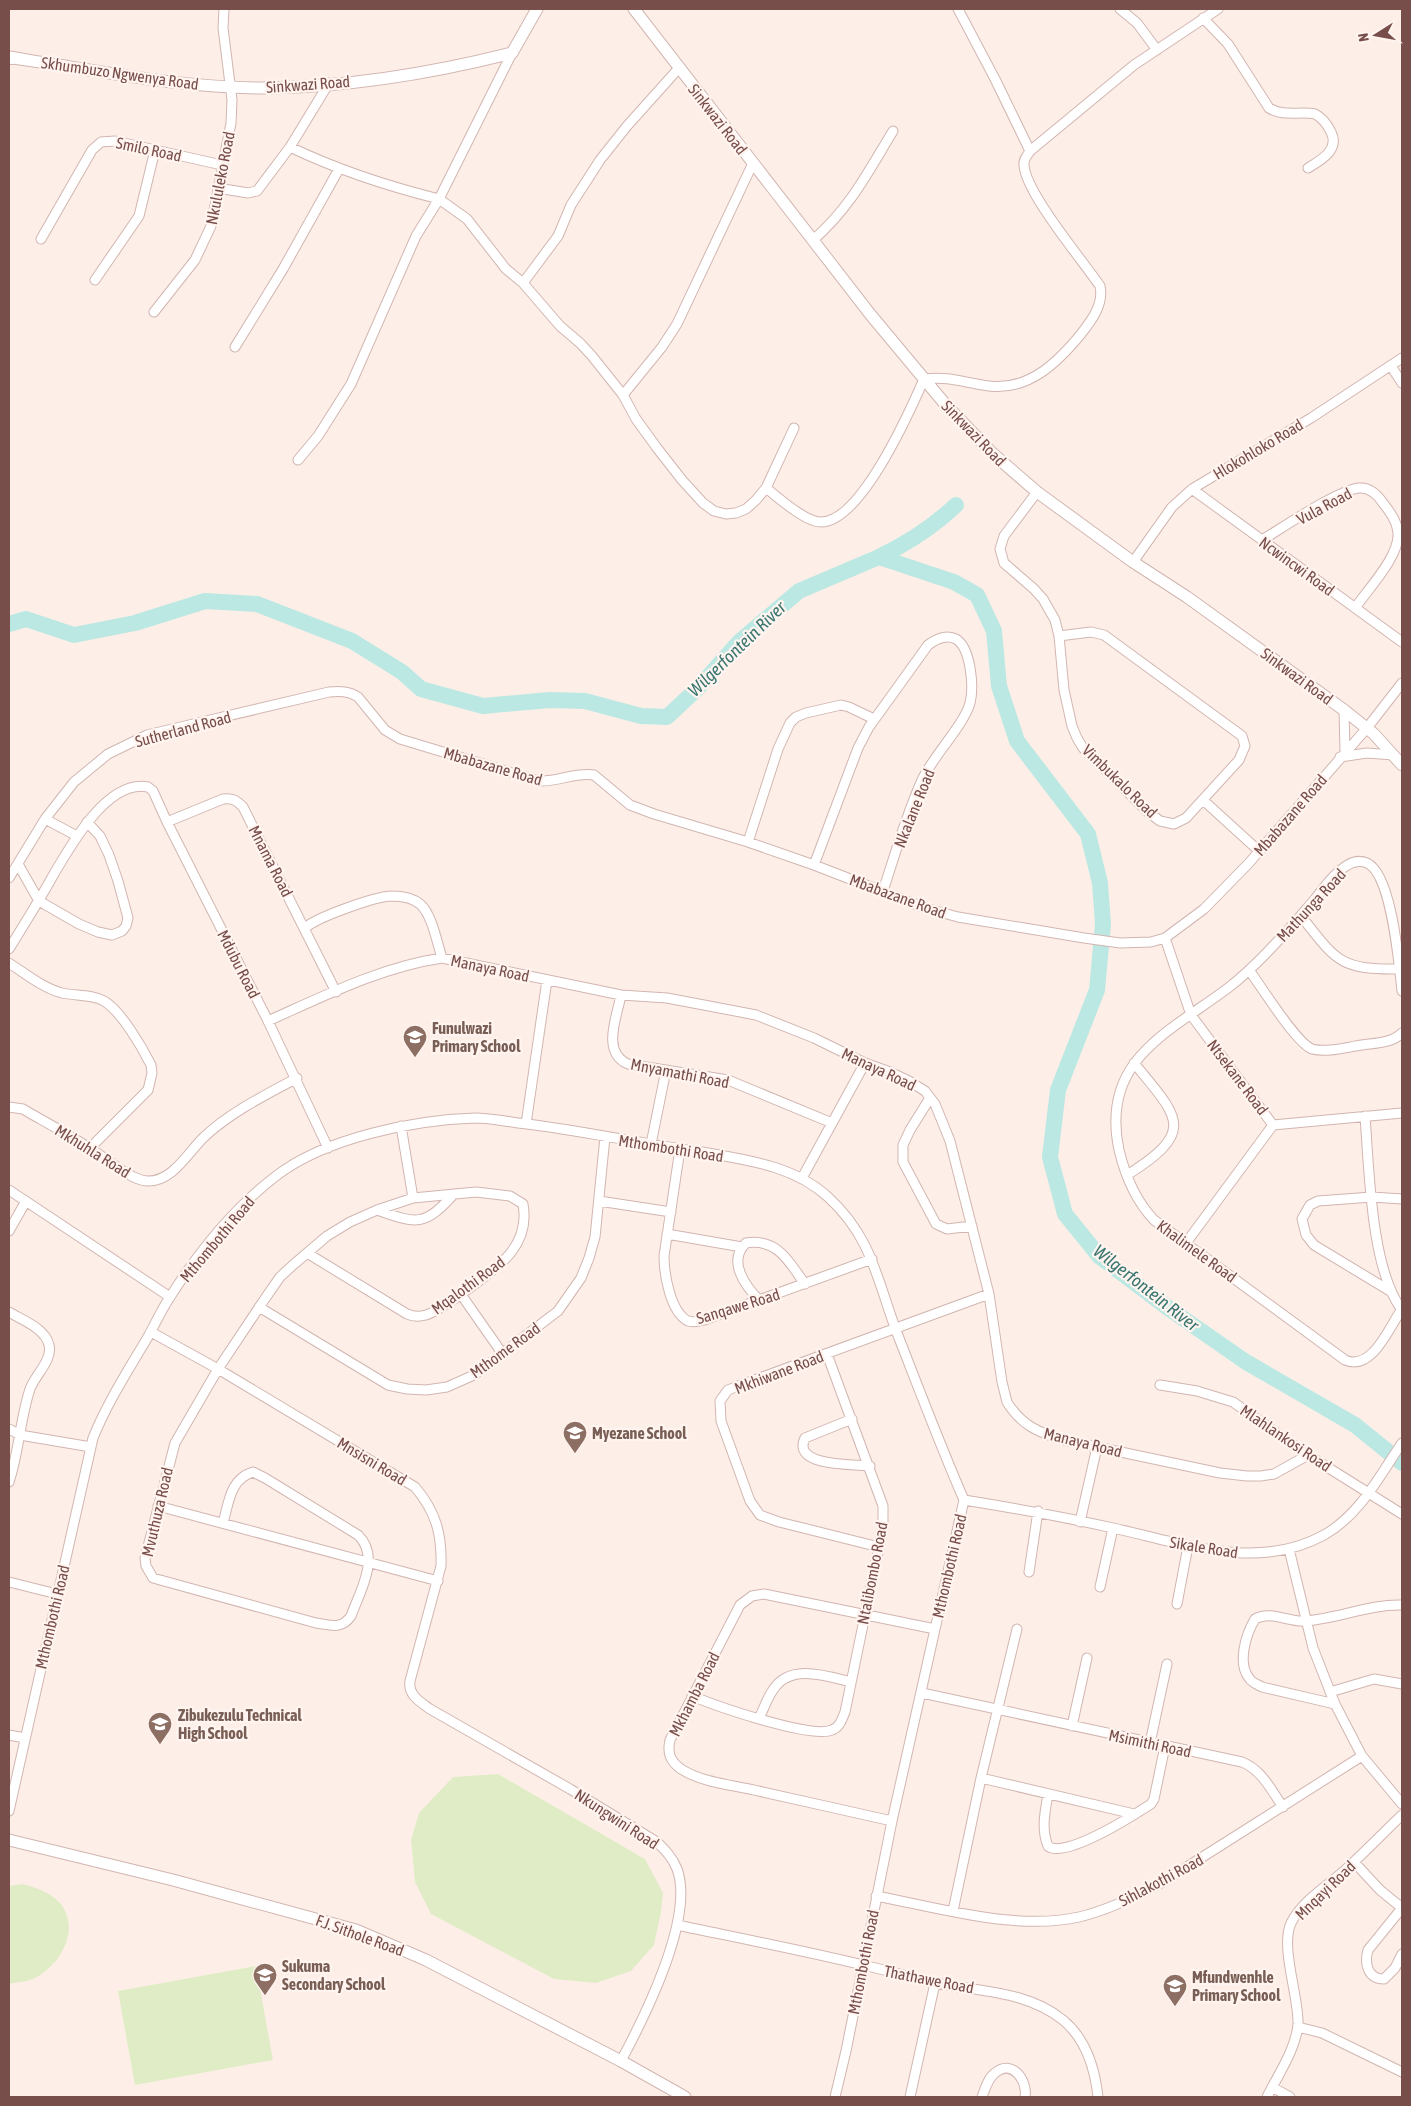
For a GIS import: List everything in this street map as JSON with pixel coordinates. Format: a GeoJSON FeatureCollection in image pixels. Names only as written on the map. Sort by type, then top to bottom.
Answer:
{"type":"FeatureCollection","features":[{"type":"Feature","properties":{"kind":"street","name":"Nkululeko Road"},"geometry":{"type":"LineString","coordinates":[[154,312],[195,260],[207,237],[231,123],[232,100],[224,43],[224,9]]}},
{"type":"Feature","properties":{"kind":"street"},"geometry":{"type":"LineString","coordinates":[[298,460],[318,436],[351,384],[416,236],[439,198],[512,52],[537,9]]}},
{"type":"Feature","properties":{"kind":"street","name":"Sinkwazi Road"},"geometry":{"type":"LineString","coordinates":[[634,9],[752,163],[924,379],[992,453],[1037,492],[1344,710],[1367,728],[1398,760]]}},
{"type":"Feature","properties":{"kind":"street"},"geometry":{"type":"LineString","coordinates":[[958,9],[1030,151]]}},
{"type":"Feature","properties":{"kind":"street"},"geometry":{"type":"LineString","coordinates":[[1120,9],[1137,23],[1156,50]]}},
{"type":"Feature","properties":{"kind":"street"},"geometry":{"type":"LineString","coordinates":[[766,488],[796,510],[816,521],[829,521],[838,516],[859,494],[893,446],[924,379],[947,377],[997,386],[1027,382],[1044,371],[1069,348],[1090,322],[1098,308],[1101,298],[1100,286],[1050,217],[1028,180],[1024,160],[1030,151],[1102,90],[1156,50],[1218,9]]}},
{"type":"Feature","properties":{"kind":"street"},"geometry":{"type":"LineString","coordinates":[[1203,18],[1228,44],[1269,108],[1284,114],[1315,114],[1328,124],[1333,135],[1332,149],[1308,168]]}},
{"type":"Feature","properties":{"kind":"street","name":"Sinkwazi Road"},"geometry":{"type":"LineString","coordinates":[[231,86],[264,88],[330,83],[414,73],[512,52]]}},
{"type":"Feature","properties":{"kind":"street","name":"Skhumbuzo Ngwenya Road"},"geometry":{"type":"LineString","coordinates":[[10,58],[146,80],[231,86]]}},
{"type":"Feature","properties":{"kind":"street"},"geometry":{"type":"LineString","coordinates":[[523,284],[558,236],[571,205],[600,160],[679,68]]}},
{"type":"Feature","properties":{"kind":"street"},"geometry":{"type":"LineString","coordinates":[[218,188],[248,193],[257,191],[290,147],[330,83]]}},
{"type":"Feature","properties":{"kind":"street"},"geometry":{"type":"LineString","coordinates":[[813,240],[837,218],[852,199],[893,131]]}},
{"type":"Feature","properties":{"kind":"street","name":"Smilo Road"},"geometry":{"type":"LineString","coordinates":[[41,239],[95,146],[107,141],[222,165]]}},
{"type":"Feature","properties":{"kind":"street"},"geometry":{"type":"LineString","coordinates":[[290,147],[339,168],[392,187],[439,198],[467,219],[506,269],[523,284],[560,326],[592,356],[623,396],[636,419],[682,480],[703,503],[714,511],[726,514],[746,509],[766,488],[794,428]]}},
{"type":"Feature","properties":{"kind":"street"},"geometry":{"type":"LineString","coordinates":[[94,280],[135,224],[142,211],[155,150]]}},
{"type":"Feature","properties":{"kind":"street"},"geometry":{"type":"LineString","coordinates":[[623,396],[662,347],[677,324],[752,163]]}},
{"type":"Feature","properties":{"kind":"street"},"geometry":{"type":"LineString","coordinates":[[235,347],[279,276],[339,168]]}},
{"type":"Feature","properties":{"kind":"street","name":"Hlokohloko Road"},"geometry":{"type":"LineString","coordinates":[[1133,562],[1172,507],[1192,489],[1311,418],[1402,358]]}},
{"type":"Feature","properties":{"kind":"street"},"geometry":{"type":"LineString","coordinates":[[1391,366],[1402,383]]}},
{"type":"Feature","properties":{"kind":"street","name":"Vula Road"},"geometry":{"type":"LineString","coordinates":[[1262,540],[1341,494],[1359,488],[1373,491],[1394,518],[1398,543],[1386,565],[1355,608]]}},
{"type":"Feature","properties":{"kind":"street","name":"Ncwincwi Road"},"geometry":{"type":"LineString","coordinates":[[1192,489],[1402,642]]}},
{"type":"Feature","properties":{"kind":"street","name":"Vimbukalo Road"},"geometry":{"type":"LineString","coordinates":[[1037,492],[1004,536],[1000,549],[1004,563],[1043,599],[1055,620],[1059,636],[1064,690],[1072,726],[1077,738],[1083,748],[1148,812],[1160,821],[1174,824],[1181,822],[1239,760],[1245,746],[1242,736],[1104,636],[1092,632],[1059,636]]}},
{"type":"Feature","properties":{"kind":"street","name":"Nkalane Road"},"geometry":{"type":"LineString","coordinates":[[874,719],[928,645],[935,640],[951,637],[961,643],[971,677],[970,704],[922,780],[883,891]]}},
{"type":"Feature","properties":{"kind":"street","name":"Mbabazane Road"},"geometry":{"type":"LineString","coordinates":[[329,692],[349,692],[358,697],[385,730],[400,739],[539,781],[549,782],[586,774],[594,775],[630,805],[814,865],[925,908],[958,917],[1120,943],[1151,942],[1165,938],[1204,909],[1259,851],[1367,728],[1402,683]]}},
{"type":"Feature","properties":{"kind":"street","name":"Sutherland Road"},"geometry":{"type":"LineString","coordinates":[[9,878],[45,819],[74,782],[108,754],[147,735],[329,692]]}},
{"type":"Feature","properties":{"kind":"street"},"geometry":{"type":"LineString","coordinates":[[748,842],[782,740],[790,723],[796,717],[806,713],[841,705],[849,707],[874,719],[851,764],[814,865]]}},
{"type":"Feature","properties":{"kind":"street"},"geometry":{"type":"LineString","coordinates":[[1344,710],[1343,755],[1366,753],[1398,760]]}},
{"type":"Feature","properties":{"kind":"street","name":"Mdubu Road"},"geometry":{"type":"LineString","coordinates":[[87,822],[116,794],[131,787],[143,786],[153,791],[297,1078],[328,1148]]}},
{"type":"Feature","properties":{"kind":"street","name":"Mnama Road"},"geometry":{"type":"LineString","coordinates":[[167,822],[223,799],[232,798],[243,807],[336,992]]}},
{"type":"Feature","properties":{"kind":"street"},"geometry":{"type":"LineString","coordinates":[[1203,800],[1259,851]]}},
{"type":"Feature","properties":{"kind":"street"},"geometry":{"type":"LineString","coordinates":[[45,819],[77,836]]}},
{"type":"Feature","properties":{"kind":"street"},"geometry":{"type":"LineString","coordinates":[[9,949],[39,901],[77,836],[87,822],[100,836],[110,855],[128,918],[126,926],[122,931],[112,935],[98,932],[79,924],[39,901],[18,864]]}},
{"type":"Feature","properties":{"kind":"street","name":"Mathunga Road"},"geometry":{"type":"LineString","coordinates":[[1191,1015],[1250,970],[1301,916],[1336,874],[1345,866],[1360,861],[1366,862],[1376,870],[1384,885],[1400,958],[1399,969],[1402,991]]}},
{"type":"Feature","properties":{"kind":"street"},"geometry":{"type":"LineString","coordinates":[[305,928],[312,922],[332,913],[389,896],[400,896],[420,904],[428,913],[442,958]]}},
{"type":"Feature","properties":{"kind":"street"},"geometry":{"type":"LineString","coordinates":[[1301,916],[1330,952],[1341,961],[1353,967],[1366,969],[1399,969]]}},
{"type":"Feature","properties":{"kind":"street","name":"Ntsekane Road"},"geometry":{"type":"LineString","coordinates":[[1165,938],[1191,1015],[1273,1125],[1402,1113]]}},
{"type":"Feature","properties":{"kind":"street","name":"Manaya Road"},"geometry":{"type":"LineString","coordinates":[[268,1021],[373,975],[442,958],[621,995],[667,998],[730,1008],[756,1014],[814,1038],[865,1063],[909,1081],[925,1092],[943,1120],[972,1226],[988,1294],[1007,1402],[1015,1414],[1027,1426],[1041,1434],[1097,1447],[1220,1473],[1247,1476],[1274,1474],[1308,1455]]}},
{"type":"Feature","properties":{"kind":"street"},"geometry":{"type":"LineString","coordinates":[[9,963],[50,989],[64,994],[94,997],[105,1002],[116,1012],[152,1065],[148,1090],[90,1148]]}},
{"type":"Feature","properties":{"kind":"street"},"geometry":{"type":"LineString","coordinates":[[1250,970],[1294,1033],[1310,1048],[1324,1050],[1376,1043],[1390,1040],[1402,1033]]}},
{"type":"Feature","properties":{"kind":"street"},"geometry":{"type":"LineString","coordinates":[[526,1124],[546,980]]}},
{"type":"Feature","properties":{"kind":"street","name":"Mnyamathi Road"},"geometry":{"type":"LineString","coordinates":[[621,995],[612,1047],[616,1056],[628,1064],[728,1080],[832,1123]]}},
{"type":"Feature","properties":{"kind":"street","name":"Khalimele Road"},"geometry":{"type":"LineString","coordinates":[[1191,1015],[1151,1044],[1134,1063],[1125,1079],[1118,1103],[1117,1138],[1126,1176],[1149,1214],[1162,1226],[1345,1360],[1353,1363],[1362,1361],[1376,1349],[1402,1310]]}},
{"type":"Feature","properties":{"kind":"street"},"geometry":{"type":"LineString","coordinates":[[802,1178],[865,1063]]}},
{"type":"Feature","properties":{"kind":"street"},"geometry":{"type":"LineString","coordinates":[[1126,1176],[1153,1159],[1165,1147],[1172,1135],[1174,1124],[1172,1111],[1134,1063]]}},
{"type":"Feature","properties":{"kind":"street"},"geometry":{"type":"LineString","coordinates":[[651,1144],[666,1070]]}},
{"type":"Feature","properties":{"kind":"street","name":"Mkhuhla Road"},"geometry":{"type":"LineString","coordinates":[[9,1107],[23,1109],[90,1148],[135,1178],[146,1181],[158,1180],[168,1175],[204,1137],[227,1120],[260,1098],[297,1078]]}},
{"type":"Feature","properties":{"kind":"street"},"geometry":{"type":"LineString","coordinates":[[930,1098],[903,1145],[903,1162],[936,1224],[947,1229],[972,1226]]}},
{"type":"Feature","properties":{"kind":"street"},"geometry":{"type":"LineString","coordinates":[[1365,1116],[1372,1198],[1380,1250],[1390,1291],[1402,1310]]}},
{"type":"Feature","properties":{"kind":"street","name":"Mthombothi Road"},"geometry":{"type":"LineString","coordinates":[[9,1811],[91,1447],[103,1413],[170,1297],[228,1221],[259,1190],[278,1174],[328,1148],[401,1126],[479,1118],[651,1144],[768,1165],[802,1178],[826,1195],[855,1227],[872,1259],[895,1327],[944,1455],[964,1500],[892,1821],[835,2097]]}},
{"type":"Feature","properties":{"kind":"street"},"geometry":{"type":"LineString","coordinates":[[1186,1243],[1273,1125]]}},
{"type":"Feature","properties":{"kind":"street"},"geometry":{"type":"LineString","coordinates":[[401,1126],[412,1198]]}},
{"type":"Feature","properties":{"kind":"street","name":"Mthome Road"},"geometry":{"type":"LineString","coordinates":[[259,1307],[388,1385],[426,1390],[447,1387],[474,1375],[558,1311],[581,1278],[595,1237],[605,1137]]}},
{"type":"Feature","properties":{"kind":"street","name":"Sanqawe Road"},"geometry":{"type":"LineString","coordinates":[[680,1149],[664,1256],[666,1280],[670,1296],[685,1319],[690,1322],[704,1320],[872,1259]]}},
{"type":"Feature","properties":{"kind":"street"},"geometry":{"type":"LineString","coordinates":[[9,1190],[170,1297]]}},
{"type":"Feature","properties":{"kind":"street","name":"Mqalothi Road"},"geometry":{"type":"LineString","coordinates":[[476,1192],[510,1196],[523,1204],[524,1224],[519,1239],[504,1262],[429,1314],[412,1316],[307,1253],[327,1236],[350,1222],[412,1198],[476,1192]]}},
{"type":"Feature","properties":{"kind":"street"},"geometry":{"type":"LineString","coordinates":[[377,1210],[409,1221],[419,1221],[440,1209],[454,1194]]}},
{"type":"Feature","properties":{"kind":"street"},"geometry":{"type":"LineString","coordinates":[[1390,1291],[1314,1245],[1306,1235],[1302,1219],[1305,1212],[1318,1201],[1372,1198],[1402,1199]]}},
{"type":"Feature","properties":{"kind":"street"},"geometry":{"type":"LineString","coordinates":[[9,1231],[26,1201]]}},
{"type":"Feature","properties":{"kind":"street"},"geometry":{"type":"LineString","coordinates":[[599,1201],[670,1212]]}},
{"type":"Feature","properties":{"kind":"street"},"geometry":{"type":"LineString","coordinates":[[667,1234],[742,1248]]}},
{"type":"Feature","properties":{"kind":"street"},"geometry":{"type":"LineString","coordinates":[[760,1300],[750,1291],[742,1277],[738,1258],[746,1243],[757,1242],[775,1247],[787,1259],[805,1284]]}},
{"type":"Feature","properties":{"kind":"street","name":"Mvuthuza Road"},"geometry":{"type":"LineString","coordinates":[[307,1253],[280,1278],[259,1307],[218,1369],[175,1443],[158,1506],[146,1558],[146,1566],[153,1578],[316,1623],[335,1626],[346,1623],[351,1616],[370,1563]]}},
{"type":"Feature","properties":{"kind":"street"},"geometry":{"type":"LineString","coordinates":[[460,1293],[502,1353]]}},
{"type":"Feature","properties":{"kind":"street","name":"Mkhiwane Road"},"geometry":{"type":"LineString","coordinates":[[879,1547],[772,1520],[760,1515],[750,1501],[721,1421],[720,1401],[728,1390],[988,1294]]}},
{"type":"Feature","properties":{"kind":"street"},"geometry":{"type":"LineString","coordinates":[[9,1312],[38,1329],[45,1336],[50,1350],[47,1360],[30,1388],[9,1482]]}},
{"type":"Feature","properties":{"kind":"street","name":"Mnsisni Road"},"geometry":{"type":"LineString","coordinates":[[151,1332],[218,1369],[415,1488],[428,1502],[438,1527],[442,1547],[441,1566],[410,1681]]}},
{"type":"Feature","properties":{"kind":"street","name":"Ntalibombo Road"},"geometry":{"type":"LineString","coordinates":[[692,1696],[732,1712],[812,1732],[834,1729],[840,1724],[845,1712],[883,1528],[884,1506],[827,1354]]}},
{"type":"Feature","properties":{"kind":"street","name":"Mlahlankosi Road"},"geometry":{"type":"LineString","coordinates":[[1160,1385],[1197,1391],[1233,1402],[1308,1455],[1402,1514]]}},
{"type":"Feature","properties":{"kind":"street"},"geometry":{"type":"LineString","coordinates":[[852,1418],[805,1438],[803,1441],[804,1450],[810,1457],[820,1462],[870,1466]]}},
{"type":"Feature","properties":{"kind":"street"},"geometry":{"type":"LineString","coordinates":[[9,1429],[20,1435],[91,1447]]}},
{"type":"Feature","properties":{"kind":"street","name":"Sikale Road"},"geometry":{"type":"LineString","coordinates":[[964,1500],[1038,1511],[1188,1546],[1238,1554],[1265,1553],[1289,1549],[1326,1534],[1370,1493],[1402,1443]]}},
{"type":"Feature","properties":{"kind":"street"},"geometry":{"type":"LineString","coordinates":[[1080,1522],[1097,1447]]}},
{"type":"Feature","properties":{"kind":"street"},"geometry":{"type":"LineString","coordinates":[[223,1523],[237,1481],[244,1475],[253,1472],[353,1531],[365,1543],[370,1563]]}},
{"type":"Feature","properties":{"kind":"street"},"geometry":{"type":"LineString","coordinates":[[158,1506],[438,1581]]}},
{"type":"Feature","properties":{"kind":"street"},"geometry":{"type":"LineString","coordinates":[[1029,1572],[1038,1511]]}},
{"type":"Feature","properties":{"kind":"street"},"geometry":{"type":"LineString","coordinates":[[1100,1587],[1113,1528]]}},
{"type":"Feature","properties":{"kind":"street"},"geometry":{"type":"LineString","coordinates":[[1178,1604],[1188,1546]]}},
{"type":"Feature","properties":{"kind":"street"},"geometry":{"type":"LineString","coordinates":[[1289,1549],[1306,1621],[1335,1704],[1362,1756],[1402,1804]]}},
{"type":"Feature","properties":{"kind":"street"},"geometry":{"type":"LineString","coordinates":[[9,1582],[57,1594]]}},
{"type":"Feature","properties":{"kind":"street","name":"Mkhamba Road"},"geometry":{"type":"LineString","coordinates":[[892,1821],[733,1786],[689,1774],[669,1757],[667,1750],[692,1696],[740,1604],[752,1596],[764,1594],[935,1629]]}},
{"type":"Feature","properties":{"kind":"street"},"geometry":{"type":"LineString","coordinates":[[1335,1704],[1262,1687],[1252,1682],[1247,1676],[1242,1660],[1255,1620],[1264,1616],[1289,1621],[1306,1621],[1372,1608],[1402,1605]]}},
{"type":"Feature","properties":{"kind":"street"},"geometry":{"type":"LineString","coordinates":[[953,1911],[981,1778],[1017,1630]]}},
{"type":"Feature","properties":{"kind":"street"},"geometry":{"type":"LineString","coordinates":[[1072,1726],[1087,1658]]}},
{"type":"Feature","properties":{"kind":"street"},"geometry":{"type":"LineString","coordinates":[[1150,1743],[1167,1664]]}},
{"type":"Feature","properties":{"kind":"street"},"geometry":{"type":"LineString","coordinates":[[759,1718],[774,1688],[782,1680],[797,1674],[812,1673],[851,1682]]}},
{"type":"Feature","properties":{"kind":"street"},"geometry":{"type":"LineString","coordinates":[[1330,1692],[1374,1679],[1402,1684]]}},
{"type":"Feature","properties":{"kind":"street","name":"Nkungwini Road"},"geometry":{"type":"LineString","coordinates":[[410,1681],[410,1689],[413,1696],[430,1709],[570,1789],[657,1842],[669,1853],[677,1870],[681,1886],[677,1925],[666,1960],[640,2025],[621,2061]]}},
{"type":"Feature","properties":{"kind":"street","name":"Msimithi Road"},"geometry":{"type":"LineString","coordinates":[[922,1693],[1242,1762],[1252,1766],[1283,1807]]}},
{"type":"Feature","properties":{"kind":"street"},"geometry":{"type":"LineString","coordinates":[[9,1735],[25,1738]]}},
{"type":"Feature","properties":{"kind":"street"},"geometry":{"type":"LineString","coordinates":[[1048,1794],[1044,1833],[1048,1846],[1051,1849],[1063,1850],[1074,1846],[1150,1804],[1154,1799],[1165,1746]]}},
{"type":"Feature","properties":{"kind":"street","name":"Sihlakothi Road"},"geometry":{"type":"LineString","coordinates":[[876,1896],[995,1918],[1054,1921],[1079,1917],[1138,1896],[1163,1882],[1362,1756]]}},
{"type":"Feature","properties":{"kind":"street"},"geometry":{"type":"LineString","coordinates":[[981,1778],[1134,1814]]}},
{"type":"Feature","properties":{"kind":"street","name":"Mnqayi Road"},"geometry":{"type":"LineString","coordinates":[[1267,2097],[1291,2048],[1298,2027],[1289,1949],[1291,1923],[1306,1904],[1354,1862],[1402,1814]]}},
{"type":"Feature","properties":{"kind":"street","name":"F.J. Sithole Road"},"geometry":{"type":"LineString","coordinates":[[9,1840],[173,1880],[356,1930],[426,1960],[621,2061],[685,2097]]}},
{"type":"Feature","properties":{"kind":"street"},"geometry":{"type":"LineString","coordinates":[[1354,1862],[1380,1890],[1402,1908],[1368,1950],[1369,1971],[1374,1977],[1384,1978],[1395,1968],[1402,1954]]}},
{"type":"Feature","properties":{"kind":"street","name":"Thathawe Road"},"geometry":{"type":"LineString","coordinates":[[677,1925],[863,1965],[935,1983],[983,1989],[1030,2000],[1046,2008],[1064,2021],[1084,2046],[1091,2062],[1098,2097]]}},
{"type":"Feature","properties":{"kind":"street"},"geometry":{"type":"LineString","coordinates":[[910,2097],[935,1983]]}},
{"type":"Feature","properties":{"kind":"street"},"geometry":{"type":"LineString","coordinates":[[1298,2027],[1322,2033],[1402,2072]]}},
{"type":"Feature","properties":{"kind":"street"},"geometry":{"type":"LineString","coordinates":[[982,2097],[990,2078],[995,2072],[1004,2068],[1013,2070],[1020,2075],[1025,2086],[1025,2097]]}},
{"type":"Feature","properties":{"kind":"street"},"geometry":{"type":"LineString","coordinates":[[1272,2087],[1290,2097]]}},
{"type":"Feature","properties":{"kind":"green space"},"geometry":{"type":"Polygon","coordinates":[[[498,1774],[645,1859],[663,1893],[661,1912],[654,1945],[631,1971],[596,1983],[554,1979],[431,1914],[415,1882],[411,1840],[419,1813],[453,1777],[498,1774]]]}},
{"type":"Feature","properties":{"kind":"green space"},"geometry":{"type":"Polygon","coordinates":[[[22,1884],[42,1890],[60,1903],[66,1913],[69,1924],[68,1935],[60,1955],[44,1972],[32,1979],[9,1984],[9,1886],[22,1884]]]}},
{"type":"Feature","properties":{"kind":"green space"},"geometry":{"type":"Polygon","coordinates":[[[256,1966],[273,2060],[135,2085],[118,1991],[256,1966]]]}},
{"type":"Feature","properties":{"kind":"waterway"},"geometry":{"type":"LineString","coordinates":[[879,557],[920,534],[956,505]]}},
{"type":"Feature","properties":{"kind":"waterway","name":"Wilgerfontein River"},"geometry":{"type":"LineString","coordinates":[[9,624],[26,619],[74,635],[135,623],[205,601],[257,604],[352,641],[402,672],[421,689],[483,706],[550,700],[585,701],[641,716],[667,717],[699,687],[739,642],[799,591],[879,557],[954,582],[977,595],[994,631],[999,686],[1017,741],[1088,834],[1100,883],[1103,924],[1097,990],[1058,1090],[1050,1157],[1065,1214],[1099,1256],[1171,1310],[1246,1362],[1355,1425],[1402,1463]]}},
{"type":"Feature","properties":{"kind":"place","name":"Funulwazi Primary School"},"geometry":{"type":"Point","coordinates":[415,1058]}},
{"type":"Feature","properties":{"kind":"place","name":"Myezane School"},"geometry":{"type":"Point","coordinates":[575,1454]}},
{"type":"Feature","properties":{"kind":"place","name":"Zibukezulu Technical High School"},"geometry":{"type":"Point","coordinates":[160,1745]}},
{"type":"Feature","properties":{"kind":"place","name":"Sukuma Secondary School"},"geometry":{"type":"Point","coordinates":[265,1996]}},
{"type":"Feature","properties":{"kind":"place","name":"Mfundwenhle Primary School"},"geometry":{"type":"Point","coordinates":[1175,2007]}}]}
